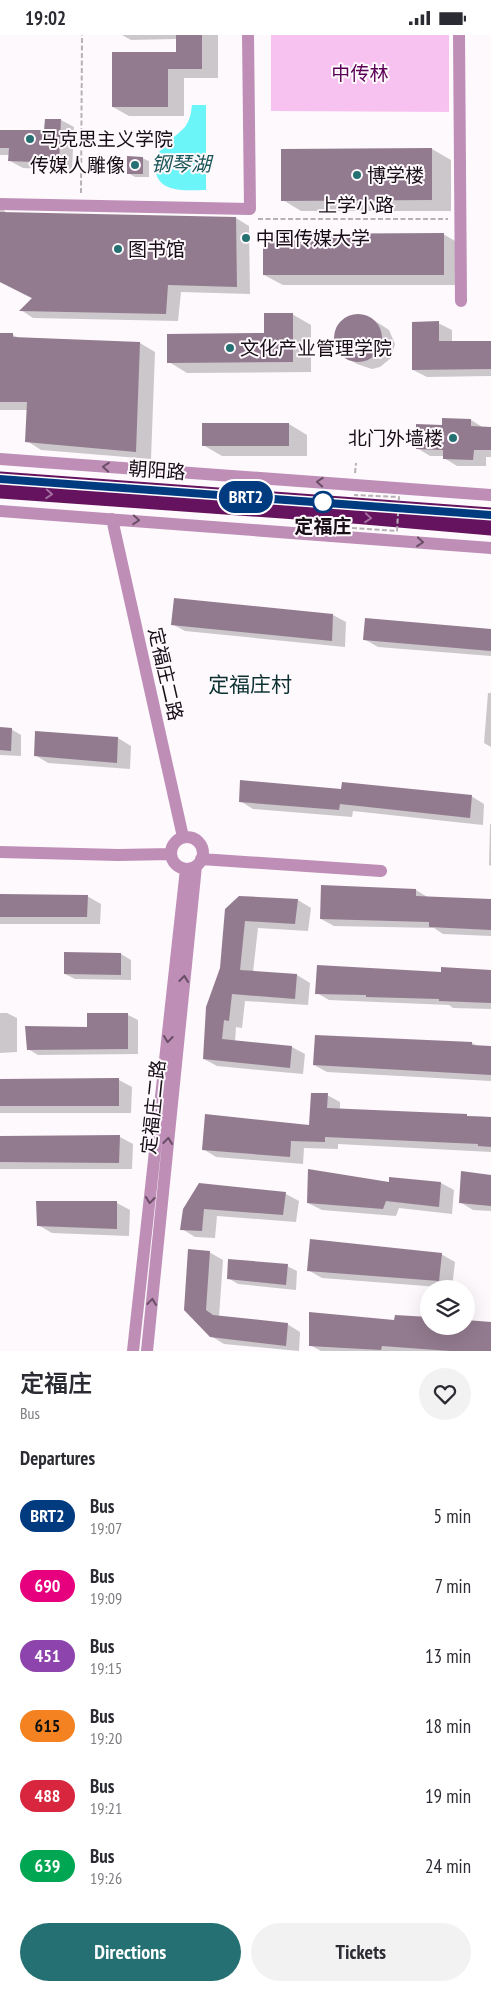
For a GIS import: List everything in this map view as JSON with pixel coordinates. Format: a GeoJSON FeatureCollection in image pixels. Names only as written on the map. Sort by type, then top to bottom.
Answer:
{"type":"FeatureCollection","features":[{"type":"Feature","properties":{"kind":"highway","name":"朝阳路"},"geometry":{"type":"LineString","coordinates":[[0,479],[491,515]]}},
{"type":"Feature","properties":{"kind":"highway","name":"朝阳路"},"geometry":{"type":"LineString","coordinates":[[0,491],[491,528]]}},
{"type":"Feature","properties":{"kind":"street"},"geometry":{"type":"LineString","coordinates":[[0,204],[250,209],[248,35]]}},
{"type":"Feature","properties":{"kind":"street"},"geometry":{"type":"LineString","coordinates":[[459,35],[461,301]]}},
{"type":"Feature","properties":{"kind":"street","name":"朝阳路"},"geometry":{"type":"LineString","coordinates":[[0,459],[491,495]]}},
{"type":"Feature","properties":{"kind":"street"},"geometry":{"type":"LineString","coordinates":[[0,511],[491,548]]}},
{"type":"Feature","properties":{"kind":"street","name":"定福庄二路"},"geometry":{"type":"LineString","coordinates":[[112,519],[183,837],[193,838],[200,843],[203,851],[195,865],[133,1351]]}},
{"type":"Feature","properties":{"kind":"street"},"geometry":{"type":"LineString","coordinates":[[183,837],[175,842],[171,854],[177,865],[380,871]]}},
{"type":"Feature","properties":{"kind":"street"},"geometry":{"type":"LineString","coordinates":[[0,852],[118,855],[171,854]]}},
{"type":"Feature","properties":{"kind":"street","name":"定福庄二路"},"geometry":{"type":"LineString","coordinates":[[147,1351],[195,865]]}},
{"type":"Feature","properties":{"kind":"path"},"geometry":{"type":"LineString","coordinates":[[81,207],[82,35]]}},
{"type":"Feature","properties":{"kind":"path","name":"上学小路"},"geometry":{"type":"LineString","coordinates":[[253,219],[460,219]]}},
{"type":"Feature","properties":{"kind":"path"},"geometry":{"type":"LineString","coordinates":[[352,528],[397,531],[400,497],[354,495]]}},
{"type":"Feature","properties":{"kind":"green space","name":"中传林"},"geometry":{"type":"Polygon","coordinates":[[[271,35],[449,35],[449,112],[271,111],[271,35]]]}},
{"type":"Feature","properties":{"kind":"water","name":"钢琴湖"},"geometry":{"type":"Polygon","coordinates":[[[192,105],[206,105],[206,190],[170,188],[159,180],[156,173],[156,158],[159,152],[185,127],[191,114],[192,105]]]}},
{"type":"Feature","properties":{"kind":"building"},"geometry":{"type":"Polygon","coordinates":[[[176,35],[202,35],[202,69],[168,69],[168,107],[112,107],[112,52],[176,52],[176,35]]]}},
{"type":"Feature","properties":{"kind":"building","name":"马克思主义学院"},"geometry":{"type":"Polygon","coordinates":[[[45,119],[61,119],[59,163],[8,161],[9,148],[0,148],[0,130],[44,130],[45,119]]]}},
{"type":"Feature","properties":{"kind":"building","name":"博学楼"},"geometry":{"type":"Polygon","coordinates":[[[432,148],[432,200],[281,201],[281,149],[432,148]]]}},
{"type":"Feature","properties":{"kind":"building","name":"传媒人雕像"},"geometry":{"type":"Polygon","coordinates":[[[127,156],[143,157],[143,174],[127,174],[127,156]]]}},
{"type":"Feature","properties":{"kind":"building","name":"图书馆"},"geometry":{"type":"Polygon","coordinates":[[[0,212],[236,217],[237,287],[168,285],[166,314],[19,311],[32,298],[0,282],[0,212]]]}},
{"type":"Feature","properties":{"kind":"building"},"geometry":{"type":"Polygon","coordinates":[[[444,233],[444,275],[263,275],[263,234],[444,233]]]}},
{"type":"Feature","properties":{"kind":"building","name":"文化产业管理学院"},"geometry":{"type":"Polygon","coordinates":[[[264,313],[293,313],[293,362],[167,363],[167,334],[264,333],[264,313]]]}},
{"type":"Feature","properties":{"kind":"building"},"geometry":{"type":"Polygon","coordinates":[[[353,314],[363,314],[372,318],[378,324],[381,329],[381,347],[372,358],[363,362],[353,362],[344,358],[338,352],[334,343],[334,333],[338,324],[344,318],[353,314]]]}},
{"type":"Feature","properties":{"kind":"building"},"geometry":{"type":"Polygon","coordinates":[[[439,321],[439,341],[491,341],[491,369],[412,370],[412,322],[439,321]]]}},
{"type":"Feature","properties":{"kind":"building"},"geometry":{"type":"Polygon","coordinates":[[[0,333],[13,333],[13,337],[140,342],[136,452],[25,442],[27,402],[0,402],[0,333]]]}},
{"type":"Feature","properties":{"kind":"building","name":"北门外墙楼"},"geometry":{"type":"Polygon","coordinates":[[[442,418],[471,419],[471,426],[491,427],[491,450],[474,450],[473,460],[443,459],[443,450],[416,449],[416,424],[442,425],[442,418]]]}},
{"type":"Feature","properties":{"kind":"building"},"geometry":{"type":"Polygon","coordinates":[[[202,423],[289,423],[289,446],[202,446],[202,423]]]}},
{"type":"Feature","properties":{"kind":"building"},"geometry":{"type":"Polygon","coordinates":[[[174,598],[333,614],[332,641],[171,625],[174,598]]]}},
{"type":"Feature","properties":{"kind":"building"},"geometry":{"type":"Polygon","coordinates":[[[365,618],[491,629],[491,651],[363,640],[365,618]]]}},
{"type":"Feature","properties":{"kind":"building"},"geometry":{"type":"Polygon","coordinates":[[[0,727],[12,728],[11,751],[0,750],[0,727]]]}},
{"type":"Feature","properties":{"kind":"building"},"geometry":{"type":"Polygon","coordinates":[[[35,731],[118,737],[117,763],[34,756],[35,731]]]}},
{"type":"Feature","properties":{"kind":"building"},"geometry":{"type":"Polygon","coordinates":[[[240,780],[341,789],[342,782],[472,795],[470,818],[340,804],[339,810],[239,802],[240,780]]]}},
{"type":"Feature","properties":{"kind":"building"},"geometry":{"type":"Polygon","coordinates":[[[321,885],[416,889],[416,896],[491,899],[491,930],[429,927],[429,922],[320,919],[321,885]]]}},
{"type":"Feature","properties":{"kind":"building"},"geometry":{"type":"Polygon","coordinates":[[[0,894],[88,895],[87,917],[0,917],[0,894]]]}},
{"type":"Feature","properties":{"kind":"building"},"geometry":{"type":"Polygon","coordinates":[[[239,896],[298,899],[295,924],[245,921],[240,970],[297,974],[295,999],[232,994],[229,1021],[224,1020],[222,1039],[292,1046],[290,1068],[203,1059],[206,1007],[220,968],[225,909],[239,896]]]}},
{"type":"Feature","properties":{"kind":"building"},"geometry":{"type":"Polygon","coordinates":[[[64,952],[121,953],[121,975],[64,974],[64,952]]]}},
{"type":"Feature","properties":{"kind":"building"},"geometry":{"type":"Polygon","coordinates":[[[317,965],[441,972],[441,967],[491,970],[491,1003],[439,1001],[439,999],[366,997],[366,995],[315,994],[317,965]]]}},
{"type":"Feature","properties":{"kind":"building"},"geometry":{"type":"Polygon","coordinates":[[[87,1013],[128,1013],[128,1049],[27,1050],[25,1026],[87,1027],[87,1013]]]}},
{"type":"Feature","properties":{"kind":"building"},"geometry":{"type":"Polygon","coordinates":[[[315,1035],[472,1042],[472,1045],[491,1046],[491,1075],[313,1065],[315,1035]]]}},
{"type":"Feature","properties":{"kind":"building"},"geometry":{"type":"Polygon","coordinates":[[[119,1078],[119,1106],[0,1106],[0,1079],[119,1078]]]}},
{"type":"Feature","properties":{"kind":"building"},"geometry":{"type":"Polygon","coordinates":[[[311,1093],[328,1093],[327,1108],[467,1114],[467,1116],[491,1117],[491,1147],[478,1146],[478,1144],[325,1137],[325,1142],[291,1141],[290,1157],[202,1150],[205,1114],[309,1125],[311,1093]]]}},
{"type":"Feature","properties":{"kind":"building"},"geometry":{"type":"Polygon","coordinates":[[[120,1135],[119,1163],[0,1162],[0,1136],[120,1135]]]}},
{"type":"Feature","properties":{"kind":"building"},"geometry":{"type":"Polygon","coordinates":[[[308,1169],[389,1182],[389,1177],[441,1182],[439,1207],[386,1201],[383,1209],[307,1203],[308,1169]]]}},
{"type":"Feature","properties":{"kind":"building"},"geometry":{"type":"Polygon","coordinates":[[[461,1171],[491,1175],[491,1206],[459,1203],[461,1171]]]}},
{"type":"Feature","properties":{"kind":"building"},"geometry":{"type":"Polygon","coordinates":[[[199,1183],[286,1192],[283,1215],[204,1209],[202,1231],[180,1230],[183,1209],[199,1183]]]}},
{"type":"Feature","properties":{"kind":"building"},"geometry":{"type":"Polygon","coordinates":[[[36,1201],[117,1201],[117,1229],[37,1226],[36,1201]]]}},
{"type":"Feature","properties":{"kind":"building"},"geometry":{"type":"Polygon","coordinates":[[[310,1239],[442,1253],[439,1280],[307,1271],[310,1239]]]}},
{"type":"Feature","properties":{"kind":"building"},"geometry":{"type":"Polygon","coordinates":[[[188,1249],[210,1251],[206,1310],[213,1315],[288,1323],[286,1346],[210,1337],[184,1310],[188,1249]]]}},
{"type":"Feature","properties":{"kind":"building"},"geometry":{"type":"Polygon","coordinates":[[[228,1259],[288,1264],[286,1285],[227,1279],[228,1259]]]}},
{"type":"Feature","properties":{"kind":"building"},"geometry":{"type":"Polygon","coordinates":[[[309,1312],[394,1320],[395,1315],[420,1316],[420,1335],[475,1335],[475,1321],[491,1322],[491,1351],[450,1351],[382,1346],[381,1350],[309,1346],[309,1312]]]}},
{"type":"Feature","properties":{"kind":"bus line","name":"BRT2"},"geometry":{"type":"LineString","coordinates":[[0,479],[491,515]]}},
{"type":"Feature","properties":{"kind":"place","name":"马克思主义学院"},"geometry":{"type":"Point","coordinates":[30,139]}},
{"type":"Feature","properties":{"kind":"place","name":"传媒人雕像"},"geometry":{"type":"Point","coordinates":[135,165]}},
{"type":"Feature","properties":{"kind":"place","name":"博学楼"},"geometry":{"type":"Point","coordinates":[357,175]}},
{"type":"Feature","properties":{"kind":"place","name":"中国传媒大学"},"geometry":{"type":"Point","coordinates":[246,238]}},
{"type":"Feature","properties":{"kind":"place","name":"图书馆"},"geometry":{"type":"Point","coordinates":[118,249]}},
{"type":"Feature","properties":{"kind":"place","name":"文化产业管理学院"},"geometry":{"type":"Point","coordinates":[230,348]}},
{"type":"Feature","properties":{"kind":"place","name":"北门外墙楼"},"geometry":{"type":"Point","coordinates":[453,438]}},
{"type":"Feature","properties":{"kind":"place","name":"定福庄"},"geometry":{"type":"Point","coordinates":[323,502]}},
{"type":"Feature","properties":{"kind":"district","name":"定福庄村"},"geometry":{"type":"Point","coordinates":[250,684]}}]}
